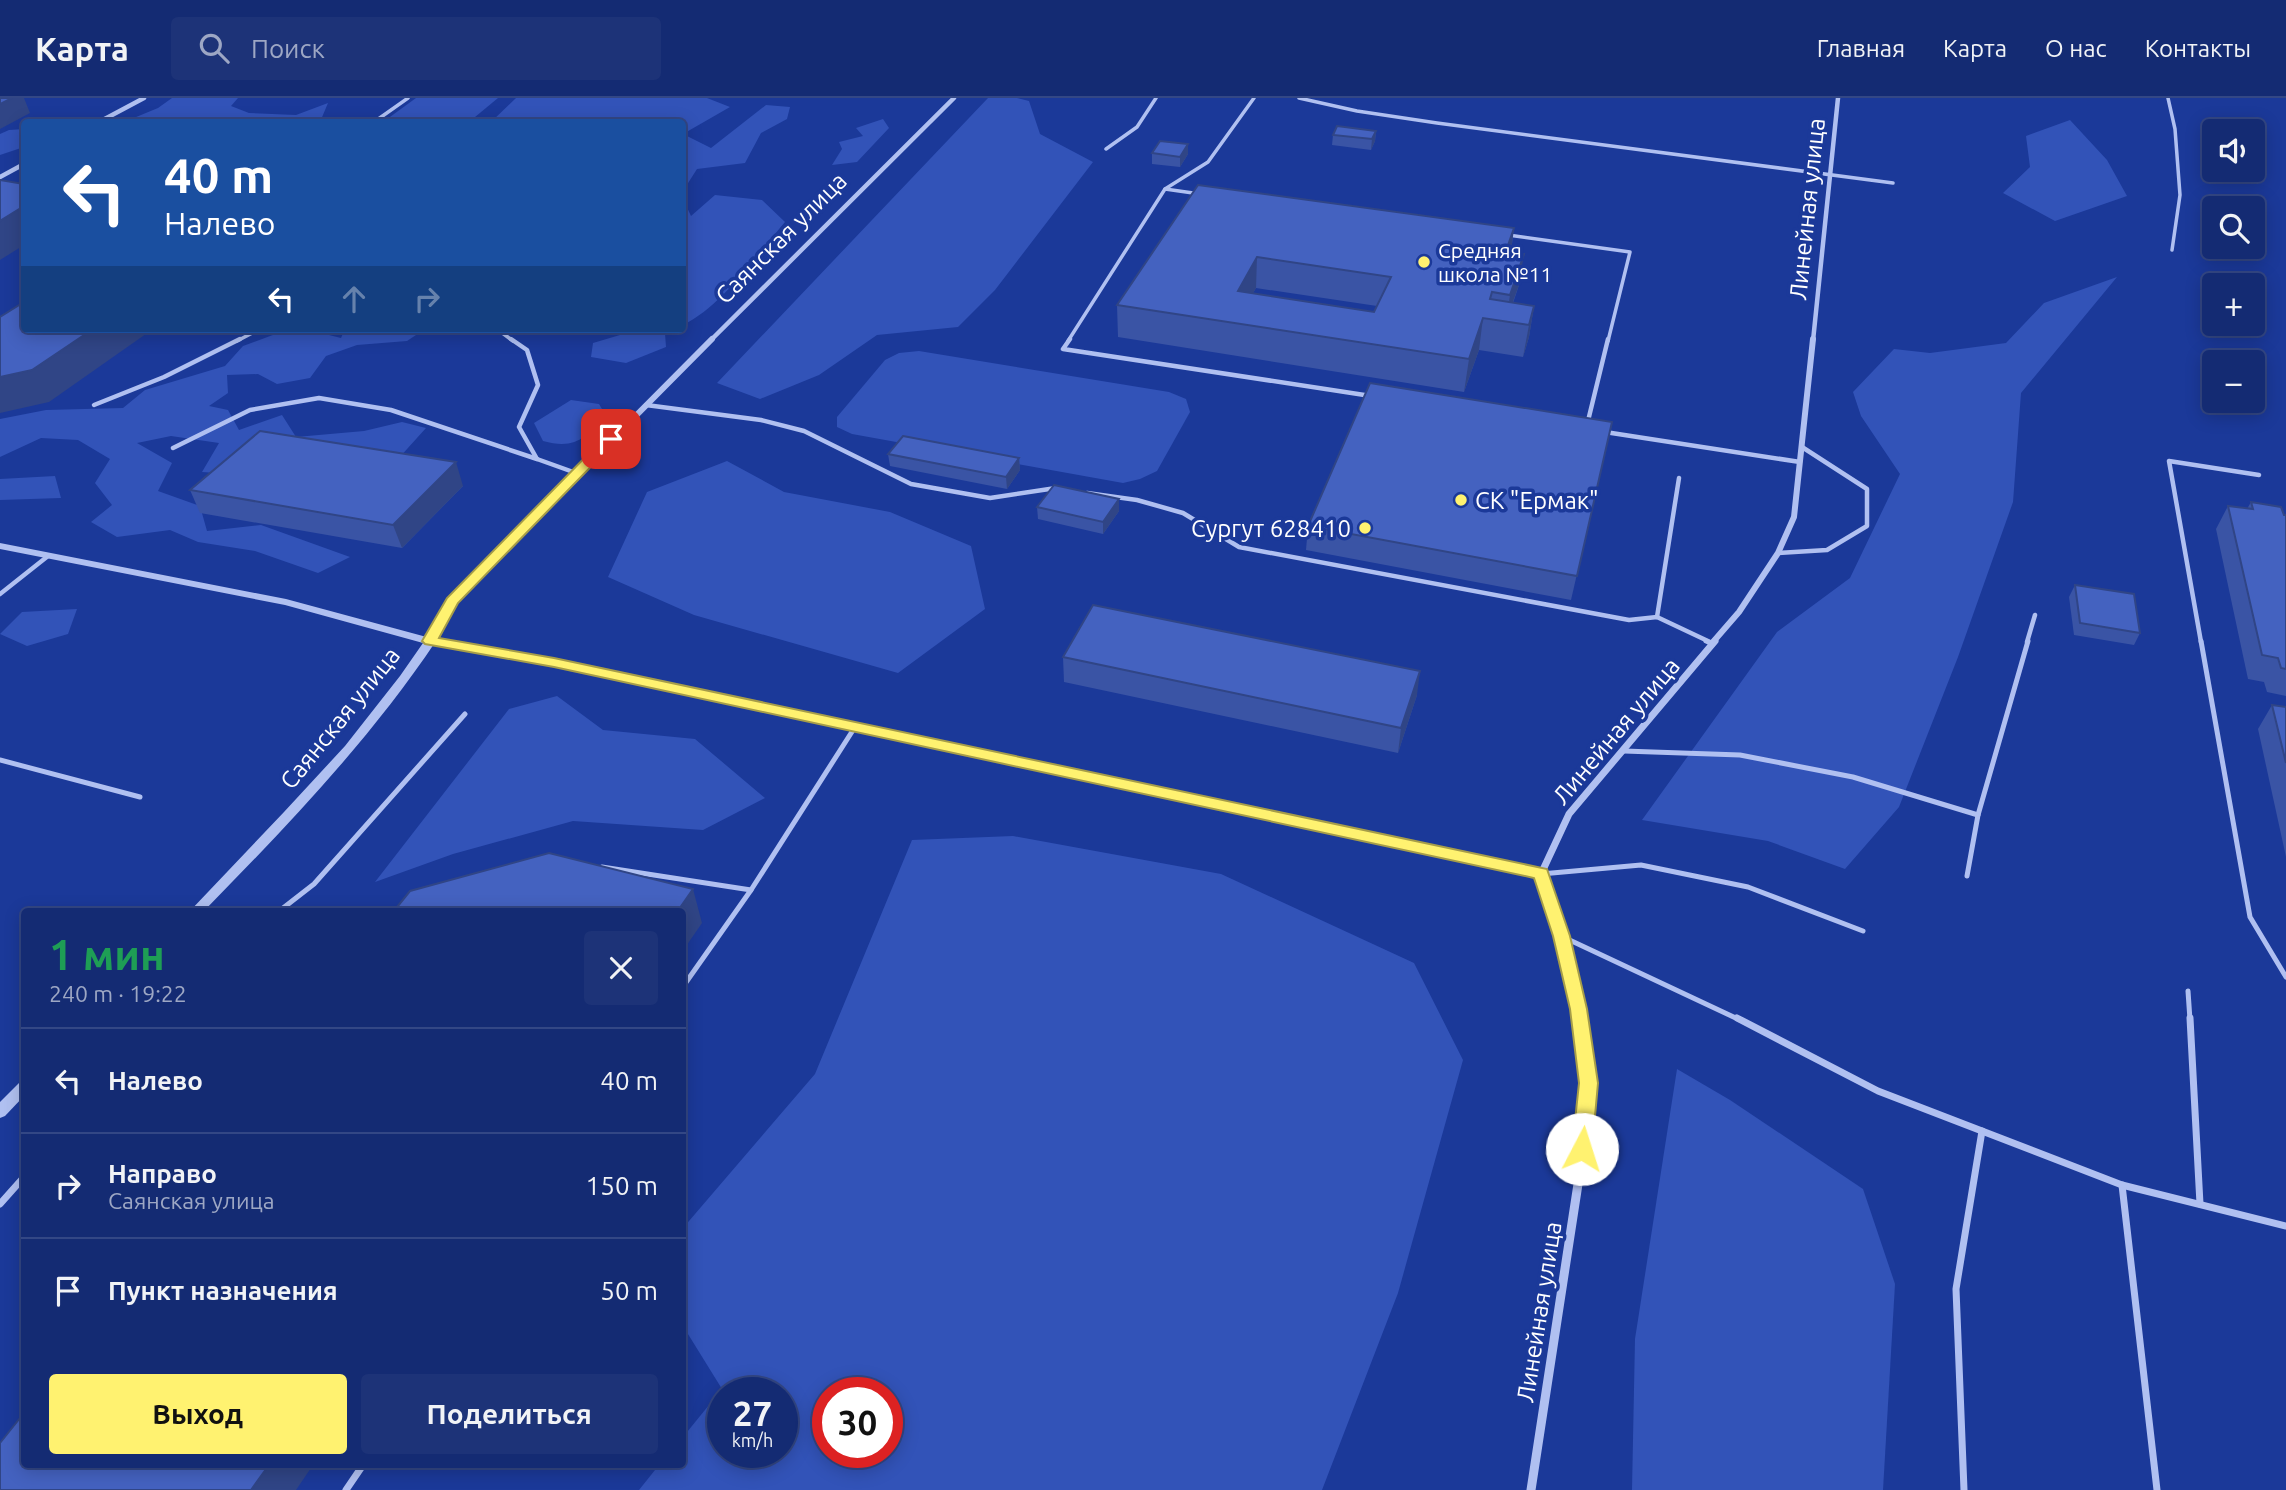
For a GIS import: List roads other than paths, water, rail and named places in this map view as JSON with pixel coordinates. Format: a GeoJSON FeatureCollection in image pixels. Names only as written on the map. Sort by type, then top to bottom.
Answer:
{"type":"FeatureCollection","features":[{"type":"Feature","properties":{"kind":"street"},"geometry":{"type":"LineString","coordinates":[[105,119],[144,98]]}},
{"type":"Feature","properties":{"kind":"street","name":"Саянская улица"},"geometry":{"type":"LineString","coordinates":[[199,908],[323,780],[396,693],[452,601],[576,473],[954,98]]}},
{"type":"Feature","properties":{"kind":"street","name":"Линейная улица"},"geometry":{"type":"LineString","coordinates":[[1531,1490],[1580,1171],[1588,1083],[1578,1009],[1561,936],[1541,874],[1569,814],[1740,612],[1778,554],[1794,517],[1838,98]]}},
{"type":"Feature","properties":{"kind":"street"},"geometry":{"type":"LineString","coordinates":[[0,177],[21,166]]}},
{"type":"Feature","properties":{"kind":"street"},"geometry":{"type":"LineString","coordinates":[[0,546],[286,602],[430,641],[554,662],[1541,874]]}},
{"type":"Feature","properties":{"kind":"street"},"geometry":{"type":"LineString","coordinates":[[0,1112],[21,1090]]}},
{"type":"Feature","properties":{"kind":"lane"},"geometry":{"type":"LineString","coordinates":[[378,119],[408,98]]}},
{"type":"Feature","properties":{"kind":"lane"},"geometry":{"type":"LineString","coordinates":[[1106,149],[1137,127],[1156,98]]}},
{"type":"Feature","properties":{"kind":"lane"},"geometry":{"type":"LineString","coordinates":[[1254,98],[1208,162],[1165,189],[1063,349],[1380,398]]}},
{"type":"Feature","properties":{"kind":"lane"},"geometry":{"type":"LineString","coordinates":[[1299,98],[1357,111],[1437,123],[1893,183]]}},
{"type":"Feature","properties":{"kind":"lane"},"geometry":{"type":"LineString","coordinates":[[2168,98],[2175,129],[2180,195],[2172,250]]}},
{"type":"Feature","properties":{"kind":"lane"},"geometry":{"type":"LineString","coordinates":[[1165,189],[1206,195]]}},
{"type":"Feature","properties":{"kind":"lane"},"geometry":{"type":"LineString","coordinates":[[1507,235],[1630,252],[1586,429]]}},
{"type":"Feature","properties":{"kind":"lane"},"geometry":{"type":"LineString","coordinates":[[94,405],[164,377],[252,333]]}},
{"type":"Feature","properties":{"kind":"lane"},"geometry":{"type":"LineString","coordinates":[[503,333],[527,350],[538,385],[519,428],[537,459]]}},
{"type":"Feature","properties":{"kind":"lane"},"geometry":{"type":"LineString","coordinates":[[173,448],[250,410],[319,398],[391,410],[576,473]]}},
{"type":"Feature","properties":{"kind":"lane"},"geometry":{"type":"LineString","coordinates":[[646,405],[761,420],[804,431],[911,484],[990,498],[1052,488],[1064,489]]}},
{"type":"Feature","properties":{"kind":"lane"},"geometry":{"type":"LineString","coordinates":[[1599,432],[1800,462]]}},
{"type":"Feature","properties":{"kind":"lane"},"geometry":{"type":"LineString","coordinates":[[1778,554],[1827,550],[1867,526],[1867,489],[1802,447]]}},
{"type":"Feature","properties":{"kind":"lane"},"geometry":{"type":"LineString","coordinates":[[2259,475],[2169,461],[2249,917],[2286,977]]}},
{"type":"Feature","properties":{"kind":"lane"},"geometry":{"type":"LineString","coordinates":[[1657,617],[1679,478]]}},
{"type":"Feature","properties":{"kind":"lane"},"geometry":{"type":"LineString","coordinates":[[1076,491],[1137,500],[1183,513],[1239,547],[1629,620],[1657,617],[1713,644]]}},
{"type":"Feature","properties":{"kind":"lane"},"geometry":{"type":"LineString","coordinates":[[0,594],[48,556]]}},
{"type":"Feature","properties":{"kind":"lane"},"geometry":{"type":"LineString","coordinates":[[1967,876],[1979,815],[2035,615]]}},
{"type":"Feature","properties":{"kind":"lane"},"geometry":{"type":"LineString","coordinates":[[283,908],[314,884],[465,714]]}},
{"type":"Feature","properties":{"kind":"lane"},"geometry":{"type":"LineString","coordinates":[[686,982],[751,890],[855,727]]}},
{"type":"Feature","properties":{"kind":"lane"},"geometry":{"type":"LineString","coordinates":[[1624,751],[1740,755],[1853,777],[1979,815]]}},
{"type":"Feature","properties":{"kind":"lane"},"geometry":{"type":"LineString","coordinates":[[0,760],[140,797]]}},
{"type":"Feature","properties":{"kind":"lane"},"geometry":{"type":"LineString","coordinates":[[1541,874],[1642,865],[1748,887],[1863,931]]}},
{"type":"Feature","properties":{"kind":"lane"},"geometry":{"type":"LineString","coordinates":[[600,867],[751,890]]}},
{"type":"Feature","properties":{"kind":"lane"},"geometry":{"type":"LineString","coordinates":[[1561,936],[1706,1002],[1878,1091],[2122,1185],[2286,1226]]}},
{"type":"Feature","properties":{"kind":"lane"},"geometry":{"type":"LineString","coordinates":[[2188,991],[2200,1204]]}},
{"type":"Feature","properties":{"kind":"lane"},"geometry":{"type":"LineString","coordinates":[[1964,1490],[1956,1289],[1982,1131]]}},
{"type":"Feature","properties":{"kind":"lane"},"geometry":{"type":"LineString","coordinates":[[0,1204],[21,1180]]}},
{"type":"Feature","properties":{"kind":"lane"},"geometry":{"type":"LineString","coordinates":[[2122,1185],[2157,1490]]}},
{"type":"Feature","properties":{"kind":"lane"},"geometry":{"type":"LineString","coordinates":[[346,1490],[361,1468]]}},
{"type":"Feature","properties":{"kind":"place","name":"Средняя школа №11"},"geometry":{"type":"Point","coordinates":[1424,262]}},
{"type":"Feature","properties":{"kind":"place","name":"СК \"Ермак\""},"geometry":{"type":"Point","coordinates":[1461,500]}},
{"type":"Feature","properties":{"kind":"place","name":"Сургут 628410"},"geometry":{"type":"Point","coordinates":[1365,528]}}]}
